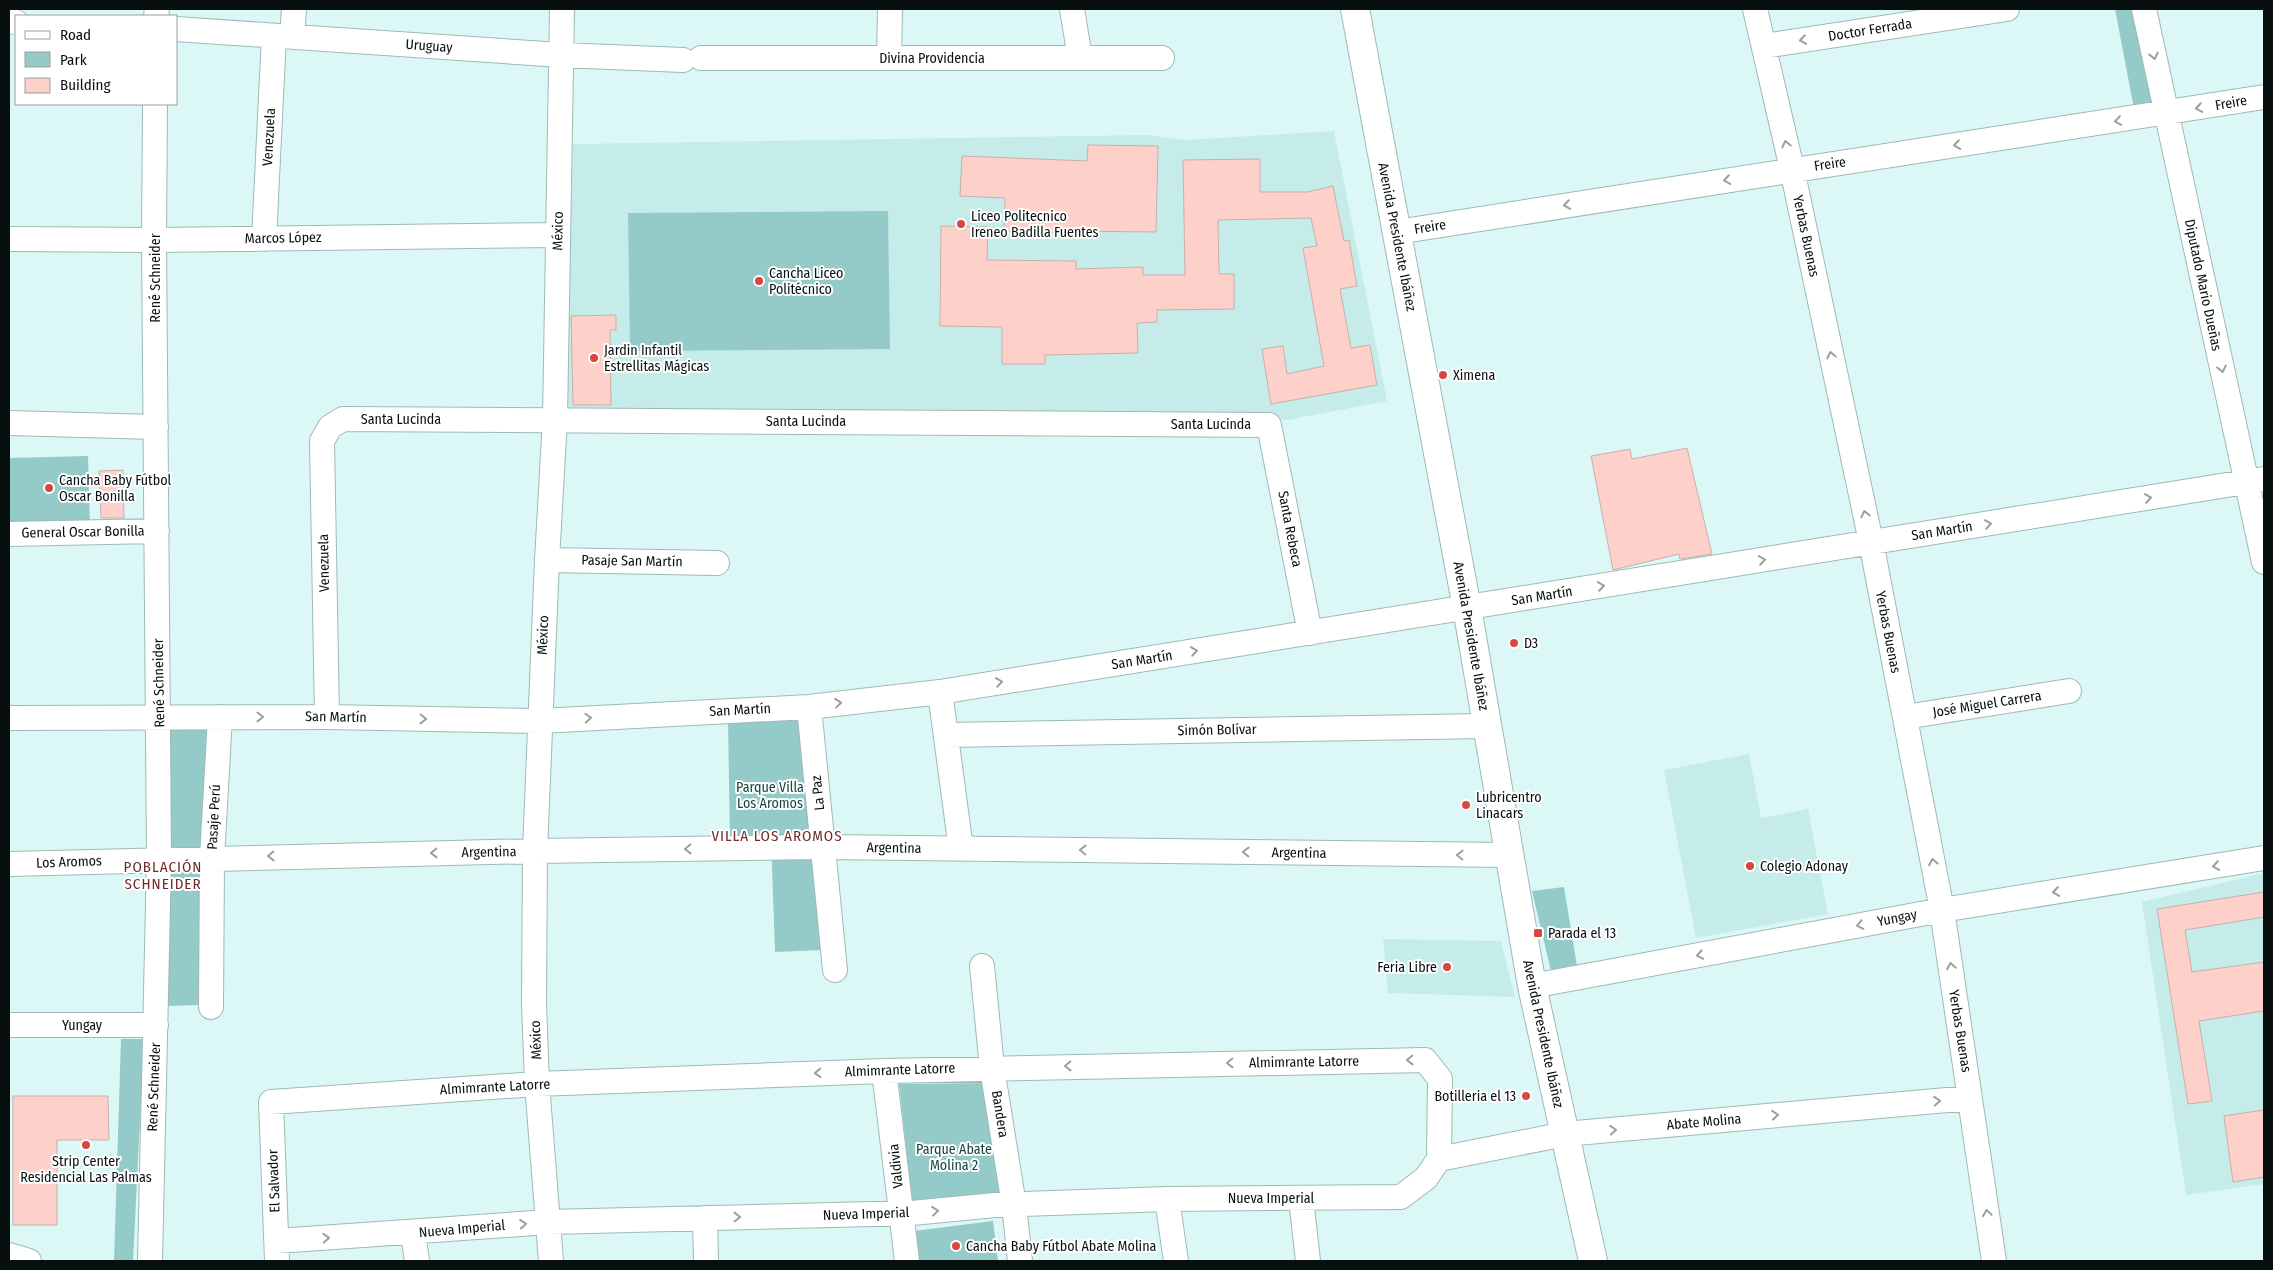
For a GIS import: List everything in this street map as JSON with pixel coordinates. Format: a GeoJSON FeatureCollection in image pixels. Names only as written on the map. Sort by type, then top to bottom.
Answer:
{"type":"FeatureCollection","features":[{"type":"Feature","properties":{"kind":"main road","name":"Avenida Presidente Ibáñez"},"geometry":{"type":"LineString","coordinates":[[1355,9],[1467,608],[1532,986],[1594,1261]]}},
{"type":"Feature","properties":{"kind":"street","name":"Venezuela"},"geometry":{"type":"LineString","coordinates":[[264,239],[283,36],[294,9]]}},
{"type":"Feature","properties":{"kind":"street","name":"México"},"geometry":{"type":"LineString","coordinates":[[551,1261],[537,1084],[534,1003],[535,850],[555,419],[562,9]]}},
{"type":"Feature","properties":{"kind":"street"},"geometry":{"type":"LineString","coordinates":[[889,58],[890,9]]}},
{"type":"Feature","properties":{"kind":"street"},"geometry":{"type":"LineString","coordinates":[[1072,9],[1080,58]]}},
{"type":"Feature","properties":{"kind":"street","name":"Yerbas Buenas"},"geometry":{"type":"LineString","coordinates":[[1755,9],[1792,169],[1871,542],[1942,910],[1994,1261]]}},
{"type":"Feature","properties":{"kind":"street","name":"Doctor Ferrada"},"geometry":{"type":"LineString","coordinates":[[1764,46],[2007,9]]}},
{"type":"Feature","properties":{"kind":"street","name":"Diputado Mario Dueñas"},"geometry":{"type":"LineString","coordinates":[[2144,9],[2166,114],[2255,480],[2264,562]]}},
{"type":"Feature","properties":{"kind":"street","name":"Uruguay"},"geometry":{"type":"LineString","coordinates":[[178,29],[561,55],[692,59]]}},
{"type":"Feature","properties":{"kind":"street","name":"Divina Providencia"},"geometry":{"type":"LineString","coordinates":[[692,59],[1162,58]]}},
{"type":"Feature","properties":{"kind":"street","name":"Freire"},"geometry":{"type":"LineString","coordinates":[[1397,232],[1792,169],[2166,114],[2264,97]]}},
{"type":"Feature","properties":{"kind":"street","name":"René Schneider"},"geometry":{"type":"LineString","coordinates":[[150,1261],[159,859],[154,240],[155,105]]}},
{"type":"Feature","properties":{"kind":"street","name":"Marcos López"},"geometry":{"type":"LineString","coordinates":[[9,239],[154,240],[558,235]]}},
{"type":"Feature","properties":{"kind":"street","name":"Venezuela"},"geometry":{"type":"LineString","coordinates":[[326,717],[322,442],[330,427],[343,418]]}},
{"type":"Feature","properties":{"kind":"street","name":"Santa Lucinda"},"geometry":{"type":"LineString","coordinates":[[343,418],[1270,425]]}},
{"type":"Feature","properties":{"kind":"street"},"geometry":{"type":"LineString","coordinates":[[9,423],[156,427]]}},
{"type":"Feature","properties":{"kind":"street","name":"Santa Rebeca"},"geometry":{"type":"LineString","coordinates":[[1270,425],[1310,633]]}},
{"type":"Feature","properties":{"kind":"street","name":"San Martín"},"geometry":{"type":"LineString","coordinates":[[9,718],[326,717],[540,721],[809,706],[940,692],[2255,480]]}},
{"type":"Feature","properties":{"kind":"street","name":"General Oscar Bonilla"},"geometry":{"type":"LineString","coordinates":[[9,534],[157,531]]}},
{"type":"Feature","properties":{"kind":"street","name":"Pasaje San Martín"},"geometry":{"type":"LineString","coordinates":[[547,560],[717,563]]}},
{"type":"Feature","properties":{"kind":"street","name":"José Miguel Carrera"},"geometry":{"type":"LineString","coordinates":[[1905,717],[2070,691]]}},
{"type":"Feature","properties":{"kind":"street"},"geometry":{"type":"LineString","coordinates":[[940,692],[961,849]]}},
{"type":"Feature","properties":{"kind":"street","name":"La Paz"},"geometry":{"type":"LineString","coordinates":[[809,706],[836,970]]}},
{"type":"Feature","properties":{"kind":"street","name":"Pasaje Perú"},"geometry":{"type":"LineString","coordinates":[[211,1007],[212,858],[220,717]]}},
{"type":"Feature","properties":{"kind":"street","name":"Simón Bolívar"},"geometry":{"type":"LineString","coordinates":[[946,735],[1487,726]]}},
{"type":"Feature","properties":{"kind":"street","name":"Argentina"},"geometry":{"type":"LineString","coordinates":[[159,859],[535,850],[824,847],[1509,855]]}},
{"type":"Feature","properties":{"kind":"street","name":"Yungay"},"geometry":{"type":"LineString","coordinates":[[1532,986],[1942,910],[2264,858]]}},
{"type":"Feature","properties":{"kind":"street","name":"Los Aromos"},"geometry":{"type":"LineString","coordinates":[[9,864],[159,859]]}},
{"type":"Feature","properties":{"kind":"street","name":"Bandera"},"geometry":{"type":"LineString","coordinates":[[982,966],[992,1068],[1014,1205],[1020,1261]]}},
{"type":"Feature","properties":{"kind":"street","name":"Yungay"},"geometry":{"type":"LineString","coordinates":[[9,1025],[156,1025]]}},
{"type":"Feature","properties":{"kind":"street","name":"Almimrante Latorre"},"geometry":{"type":"LineString","coordinates":[[271,1102],[537,1084],[884,1070],[1424,1060],[1440,1079],[1439,1158]]}},
{"type":"Feature","properties":{"kind":"street","name":"Valdivia"},"geometry":{"type":"LineString","coordinates":[[884,1070],[907,1261]]}},
{"type":"Feature","properties":{"kind":"street","name":"Abate Molina"},"geometry":{"type":"LineString","coordinates":[[1439,1158],[1565,1134],[1970,1098]]}},
{"type":"Feature","properties":{"kind":"street","name":"El Salvador"},"geometry":{"type":"LineString","coordinates":[[271,1102],[277,1251]]}},
{"type":"Feature","properties":{"kind":"street","name":"Nueva Imperial"},"geometry":{"type":"LineString","coordinates":[[277,1251],[414,1233],[549,1222],[901,1214],[1014,1205],[1167,1199],[1401,1197],[1426,1178],[1439,1158]]}},
{"type":"Feature","properties":{"kind":"street"},"geometry":{"type":"LineString","coordinates":[[1167,1199],[1176,1261]]}},
{"type":"Feature","properties":{"kind":"street"},"geometry":{"type":"LineString","coordinates":[[1301,1199],[1308,1261]]}},
{"type":"Feature","properties":{"kind":"street"},"geometry":{"type":"LineString","coordinates":[[705,1218],[706,1261]]}},
{"type":"Feature","properties":{"kind":"street"},"geometry":{"type":"LineString","coordinates":[[414,1233],[417,1261]]}},
{"type":"Feature","properties":{"kind":"street"},"geometry":{"type":"LineString","coordinates":[[9,1255],[30,1261]]}},
{"type":"Feature","properties":{"kind":"shaded area","name":"Liceo Politecnico Ireneo Badilla Fuentes"},"geometry":{"type":"Polygon","coordinates":[[[1334,131],[1387,401],[1288,420],[623,413],[566,410],[573,144],[1147,135],[1185,140],[1334,131]]]}},
{"type":"Feature","properties":{"kind":"shaded area","name":"Colegio Adonay"},"geometry":{"type":"Polygon","coordinates":[[[1749,754],[1761,818],[1808,809],[1828,914],[1696,938],[1664,770],[1749,754]]]}},
{"type":"Feature","properties":{"kind":"shaded area"},"geometry":{"type":"Polygon","coordinates":[[[2264,873],[2264,1184],[2186,1195],[2142,902],[2264,873]]]}},
{"type":"Feature","properties":{"kind":"shaded area","name":"Feria Libre"},"geometry":{"type":"Polygon","coordinates":[[[1383,939],[1501,941],[1515,997],[1388,993],[1383,939]]]}},
{"type":"Feature","properties":{"kind":"green space"},"geometry":{"type":"Polygon","coordinates":[[[2115,9],[2140,9],[2160,111],[2135,114],[2115,9]]]}},
{"type":"Feature","properties":{"kind":"green space","name":"Cancha Liceo Politécnico"},"geometry":{"type":"Polygon","coordinates":[[[888,211],[890,349],[630,351],[628,213],[888,211]]]}},
{"type":"Feature","properties":{"kind":"green space","name":"Cancha Baby Fútbol Oscar Bonilla"},"geometry":{"type":"Polygon","coordinates":[[[88,456],[90,526],[9,528],[9,458],[88,456]]]}},
{"type":"Feature","properties":{"kind":"green space","name":"Parque Villa Los Aromos"},"geometry":{"type":"Polygon","coordinates":[[[805,715],[823,950],[775,952],[771,838],[730,838],[728,722],[805,715]]]}},
{"type":"Feature","properties":{"kind":"green space"},"geometry":{"type":"Polygon","coordinates":[[[167,728],[212,728],[200,1005],[166,1006],[167,728]]]}},
{"type":"Feature","properties":{"kind":"green space"},"geometry":{"type":"Polygon","coordinates":[[[1564,887],[1577,966],[1551,971],[1532,891],[1564,887]]]}},
{"type":"Feature","properties":{"kind":"green space"},"geometry":{"type":"Polygon","coordinates":[[[121,1039],[144,1039],[133,1261],[114,1261],[121,1039]]]}},
{"type":"Feature","properties":{"kind":"green space","name":"Parque Abate Molina 2"},"geometry":{"type":"Polygon","coordinates":[[[991,1083],[1009,1203],[913,1207],[899,1084],[991,1083]]]}},
{"type":"Feature","properties":{"kind":"green space","name":"Cancha Baby Fútbol Abate Molina"},"geometry":{"type":"Polygon","coordinates":[[[993,1221],[998,1261],[918,1261],[914,1231],[993,1221]]]}},
{"type":"Feature","properties":{"kind":"building"},"geometry":{"type":"Polygon","coordinates":[[[1088,145],[1158,146],[1156,232],[1061,231],[1061,233],[1004,231],[1005,198],[960,196],[962,156],[1087,161],[1088,145]]]}},
{"type":"Feature","properties":{"kind":"building"},"geometry":{"type":"Polygon","coordinates":[[[1260,159],[1260,192],[1308,192],[1333,186],[1344,241],[1349,240],[1357,286],[1340,289],[1351,348],[1370,345],[1377,385],[1271,404],[1262,349],[1283,346],[1287,374],[1324,366],[1303,248],[1317,246],[1311,218],[1218,220],[1219,274],[1234,274],[1234,309],[1157,310],[1157,322],[1137,323],[1138,353],[1045,355],[1045,364],[1002,364],[1002,327],[940,326],[941,226],[988,227],[987,260],[1076,261],[1076,269],[1143,267],[1143,275],[1185,275],[1183,160],[1260,159]]]}},
{"type":"Feature","properties":{"kind":"building","name":"Jardin Infantil Estrellitas Mágicas"},"geometry":{"type":"Polygon","coordinates":[[[616,315],[616,330],[610,330],[611,405],[573,405],[571,316],[616,315]]]}},
{"type":"Feature","properties":{"kind":"building"},"geometry":{"type":"Polygon","coordinates":[[[1687,448],[1712,554],[1680,559],[1679,554],[1613,570],[1591,456],[1630,449],[1632,459],[1687,448]]]}},
{"type":"Feature","properties":{"kind":"building"},"geometry":{"type":"Polygon","coordinates":[[[123,470],[124,518],[101,518],[99,471],[123,470]]]}},
{"type":"Feature","properties":{"kind":"building"},"geometry":{"type":"Polygon","coordinates":[[[2264,892],[2264,917],[2185,930],[2192,972],[2264,962],[2264,1011],[2199,1021],[2212,1101],[2188,1104],[2157,909],[2264,892]]]}},
{"type":"Feature","properties":{"kind":"building"},"geometry":{"type":"Polygon","coordinates":[[[13,1096],[108,1096],[109,1140],[57,1140],[57,1225],[13,1225],[13,1096]]]}},
{"type":"Feature","properties":{"kind":"building"},"geometry":{"type":"Polygon","coordinates":[[[2264,1110],[2264,1177],[2233,1182],[2224,1116],[2264,1110]]]}},
{"type":"Feature","properties":{"kind":"place","name":"Liceo Politecnico Ireneo Badilla Fuentes"},"geometry":{"type":"Point","coordinates":[961,224]}},
{"type":"Feature","properties":{"kind":"place","name":"Cancha Liceo Politécnico"},"geometry":{"type":"Point","coordinates":[759,281]}},
{"type":"Feature","properties":{"kind":"place","name":"Jardin Infantil Estrellitas Mágicas"},"geometry":{"type":"Point","coordinates":[594,358]}},
{"type":"Feature","properties":{"kind":"place","name":"Ximena"},"geometry":{"type":"Point","coordinates":[1443,375]}},
{"type":"Feature","properties":{"kind":"place","name":"Cancha Baby Fútbol Oscar Bonilla"},"geometry":{"type":"Point","coordinates":[49,488]}},
{"type":"Feature","properties":{"kind":"place","name":"D3"},"geometry":{"type":"Point","coordinates":[1514,643]}},
{"type":"Feature","properties":{"kind":"place","name":"Lubricentro Linacars"},"geometry":{"type":"Point","coordinates":[1466,805]}},
{"type":"Feature","properties":{"kind":"place","name":"Colegio Adonay"},"geometry":{"type":"Point","coordinates":[1750,866]}},
{"type":"Feature","properties":{"kind":"place","name":"Parada el 13"},"geometry":{"type":"Point","coordinates":[1538,933]}},
{"type":"Feature","properties":{"kind":"place","name":"Feria Libre"},"geometry":{"type":"Point","coordinates":[1447,967]}},
{"type":"Feature","properties":{"kind":"place","name":"Botilleria el 13"},"geometry":{"type":"Point","coordinates":[1526,1096]}},
{"type":"Feature","properties":{"kind":"place","name":"Strip Center Residencial Las Palmas"},"geometry":{"type":"Point","coordinates":[86,1145]}},
{"type":"Feature","properties":{"kind":"place","name":"Cancha Baby Fútbol Abate Molina"},"geometry":{"type":"Point","coordinates":[956,1246]}},
{"type":"Feature","properties":{"kind":"district","name":"VILLA LOS AROMOS"},"geometry":{"type":"Point","coordinates":[777,836]}},
{"type":"Feature","properties":{"kind":"district","name":"POBLACIÓN SCHNEIDER"},"geometry":{"type":"Point","coordinates":[163,876]}}]}
